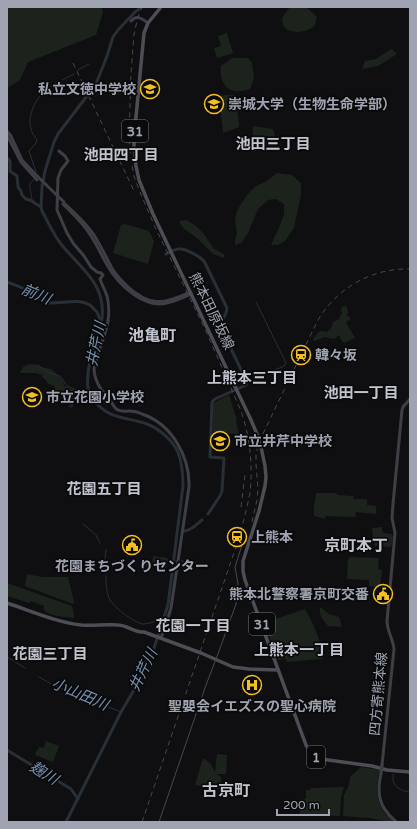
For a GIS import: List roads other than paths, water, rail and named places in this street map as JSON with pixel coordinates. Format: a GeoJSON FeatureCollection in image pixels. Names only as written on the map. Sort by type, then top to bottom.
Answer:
{"type":"FeatureCollection","features":[{"type":"Feature","properties":{"kind":"main road","name":"熊本田原坂線"},"geometry":{"type":"LineString","coordinates":[[161,7],[148,23],[143,40],[134,138],[136,166],[146,200],[257,434],[266,470],[265,486],[242,568],[278,670]]}},
{"type":"Feature","properties":{"kind":"main road"},"geometry":{"type":"LineString","coordinates":[[131,20],[137,17],[148,23]]}},
{"type":"Feature","properties":{"kind":"main road"},"geometry":{"type":"LineString","coordinates":[[7,131],[11,136],[22,160],[36,178]]}},
{"type":"Feature","properties":{"kind":"main road"},"geometry":{"type":"LineString","coordinates":[[7,135],[21,162],[88,227],[118,277],[139,296],[147,300],[161,302],[191,293]]}},
{"type":"Feature","properties":{"kind":"main road"},"geometry":{"type":"LineString","coordinates":[[59,151],[68,161],[61,170],[58,178],[58,214],[73,243],[91,267],[103,275],[100,279],[107,296],[108,318],[106,333],[94,368],[94,373],[100,387],[117,410],[122,412],[144,414],[161,424],[168,431],[179,445],[188,472],[189,485],[181,542],[169,614],[161,638]]}},
{"type":"Feature","properties":{"kind":"main road","name":"四方寄熊本線"},"geometry":{"type":"LineString","coordinates":[[396,822],[387,812],[381,800],[378,786],[381,774],[394,649],[393,640],[388,630],[387,621],[395,533],[392,518],[393,504],[402,410],[410,399]]}},
{"type":"Feature","properties":{"kind":"main road"},"geometry":{"type":"LineString","coordinates":[[7,603],[64,621],[79,624],[120,625],[202,653],[233,667],[278,670]]}},
{"type":"Feature","properties":{"kind":"main road","name":"1"},"geometry":{"type":"LineString","coordinates":[[278,670],[306,745],[314,756],[320,759],[410,772]]}},
{"type":"Feature","properties":{"kind":"waterway","name":"井芹川"},"geometry":{"type":"LineString","coordinates":[[66,822],[154,648],[168,605],[183,486],[182,469],[178,452],[169,439],[161,432],[147,424],[118,417],[106,411],[100,407],[90,392],[88,387],[88,370],[102,318],[100,295],[90,277],[58,240],[41,207],[42,187],[45,171],[58,134],[96,84],[113,37],[135,12],[142,7]]}},
{"type":"Feature","properties":{"kind":"waterway"},"geometry":{"type":"LineString","coordinates":[[78,70],[89,64]]}},
{"type":"Feature","properties":{"kind":"waterway"},"geometry":{"type":"LineString","coordinates":[[62,80],[74,74]]}},
{"type":"Feature","properties":{"kind":"waterway"},"geometry":{"type":"LineString","coordinates":[[36,172],[29,151],[36,143],[37,139],[30,126],[31,114],[38,98],[58,81]]}},
{"type":"Feature","properties":{"kind":"waterway"},"geometry":{"type":"LineString","coordinates":[[7,158],[10,161],[10,171],[17,176],[18,187],[22,195],[26,199],[41,207]]}},
{"type":"Feature","properties":{"kind":"waterway"},"geometry":{"type":"LineString","coordinates":[[32,201],[30,183],[34,179]]}},
{"type":"Feature","properties":{"kind":"waterway"},"geometry":{"type":"LineString","coordinates":[[166,254],[181,249],[199,257],[204,261],[227,308],[221,328],[247,382],[246,385],[215,399],[212,402],[210,457],[224,458],[222,491],[208,514]]}},
{"type":"Feature","properties":{"kind":"waterway","name":"前川"},"geometry":{"type":"LineString","coordinates":[[7,282],[24,289],[41,300],[49,303],[80,302],[90,305]]}},
{"type":"Feature","properties":{"kind":"waterway"},"geometry":{"type":"LineString","coordinates":[[247,382],[284,366],[286,363],[256,302]]}},
{"type":"Feature","properties":{"kind":"waterway","name":"前川"},"geometry":{"type":"LineString","coordinates":[[91,306],[97,312],[101,322]]}},
{"type":"Feature","properties":{"kind":"waterway"},"geometry":{"type":"LineString","coordinates":[[37,365],[49,373],[60,376],[67,386],[76,390],[89,389]]}},
{"type":"Feature","properties":{"kind":"waterway"},"geometry":{"type":"LineString","coordinates":[[184,531],[191,529],[202,520]]}},
{"type":"Feature","properties":{"kind":"waterway"},"geometry":{"type":"LineString","coordinates":[[83,524],[96,535],[100,543]]}},
{"type":"Feature","properties":{"kind":"waterway"},"geometry":{"type":"LineString","coordinates":[[105,573],[106,550]]}},
{"type":"Feature","properties":{"kind":"waterway"},"geometry":{"type":"LineString","coordinates":[[174,561],[196,563]]}},
{"type":"Feature","properties":{"kind":"waterway"},"geometry":{"type":"LineString","coordinates":[[106,576],[109,598],[119,609],[134,621],[139,623],[151,623],[159,620]]}},
{"type":"Feature","properties":{"kind":"waterway","name":"小山田川"},"geometry":{"type":"LineString","coordinates":[[7,657],[14,661]]}},
{"type":"Feature","properties":{"kind":"waterway","name":"小山田川"},"geometry":{"type":"LineString","coordinates":[[15,662],[25,668]]}},
{"type":"Feature","properties":{"kind":"waterway","name":"小山田川"},"geometry":{"type":"LineString","coordinates":[[39,677],[55,686],[121,712]]}},
{"type":"Feature","properties":{"kind":"waterway","name":"麹川"},"geometry":{"type":"LineString","coordinates":[[7,750],[71,789],[78,799]]}},
{"type":"Feature","properties":{"kind":"waterway"},"geometry":{"type":"LineString","coordinates":[[393,774],[393,781],[396,786],[410,792]]}},
{"type":"Feature","properties":{"kind":"tram line"},"geometry":{"type":"LineString","coordinates":[[159,822],[206,685],[236,604],[238,584],[235,567],[242,545]]}},
{"type":"Feature","properties":{"kind":"railway"},"geometry":{"type":"LineString","coordinates":[[142,7],[134,34],[131,73],[129,138],[134,176],[155,227],[205,329],[241,411],[249,441],[251,472],[250,493],[239,538],[142,822]]}},
{"type":"Feature","properties":{"kind":"railway"},"geometry":{"type":"LineString","coordinates":[[73,63],[135,193]]}},
{"type":"Feature","properties":{"kind":"railway"},"geometry":{"type":"LineString","coordinates":[[252,522],[258,489],[256,454],[259,442],[320,317],[332,301],[341,293],[362,280],[385,271],[410,269]]}},
{"type":"Feature","properties":{"kind":"railway"},"geometry":{"type":"LineString","coordinates":[[241,507],[245,475]]}},
{"type":"Feature","properties":{"kind":"place","name":"私立文徳中学校"},"geometry":{"type":"Point","coordinates":[150,89]}},
{"type":"Feature","properties":{"kind":"place","name":"崇城大学（生物生命学部）"},"geometry":{"type":"Point","coordinates":[214,104]}},
{"type":"Feature","properties":{"kind":"place","name":"韓々坂"},"geometry":{"type":"Point","coordinates":[301,355]}},
{"type":"Feature","properties":{"kind":"place","name":"市立花園小学校"},"geometry":{"type":"Point","coordinates":[32,397]}},
{"type":"Feature","properties":{"kind":"place","name":"市立井芹中学校"},"geometry":{"type":"Point","coordinates":[220,441]}},
{"type":"Feature","properties":{"kind":"place","name":"上熊本"},"geometry":{"type":"Point","coordinates":[237,537]}},
{"type":"Feature","properties":{"kind":"place","name":"花園まちづくりセンター"},"geometry":{"type":"Point","coordinates":[132,545]}},
{"type":"Feature","properties":{"kind":"place","name":"熊本北警察署京町交番"},"geometry":{"type":"Point","coordinates":[383,594]}},
{"type":"Feature","properties":{"kind":"place","name":"聖嬰会イエズスの聖心病院"},"geometry":{"type":"Point","coordinates":[252,685]}},
{"type":"Feature","properties":{"kind":"district","name":"池田三丁目"},"geometry":{"type":"Point","coordinates":[273,144]}},
{"type":"Feature","properties":{"kind":"district","name":"池田四丁目"},"geometry":{"type":"Point","coordinates":[121,155]}},
{"type":"Feature","properties":{"kind":"district","name":"池亀町"},"geometry":{"type":"Point","coordinates":[152,335]}},
{"type":"Feature","properties":{"kind":"district","name":"上熊本三丁目"},"geometry":{"type":"Point","coordinates":[252,378]}},
{"type":"Feature","properties":{"kind":"district","name":"池田一丁目"},"geometry":{"type":"Point","coordinates":[361,393]}},
{"type":"Feature","properties":{"kind":"district","name":"花園五丁目"},"geometry":{"type":"Point","coordinates":[104,489]}},
{"type":"Feature","properties":{"kind":"district","name":"京町本丁"},"geometry":{"type":"Point","coordinates":[356,545]}},
{"type":"Feature","properties":{"kind":"district","name":"花園一丁目"},"geometry":{"type":"Point","coordinates":[193,626]}},
{"type":"Feature","properties":{"kind":"district","name":"上熊本一丁目"},"geometry":{"type":"Point","coordinates":[299,650]}},
{"type":"Feature","properties":{"kind":"district","name":"花園三丁目"},"geometry":{"type":"Point","coordinates":[50,654]}},
{"type":"Feature","properties":{"kind":"district","name":"古京町"},"geometry":{"type":"Point","coordinates":[226,790]}}]}
